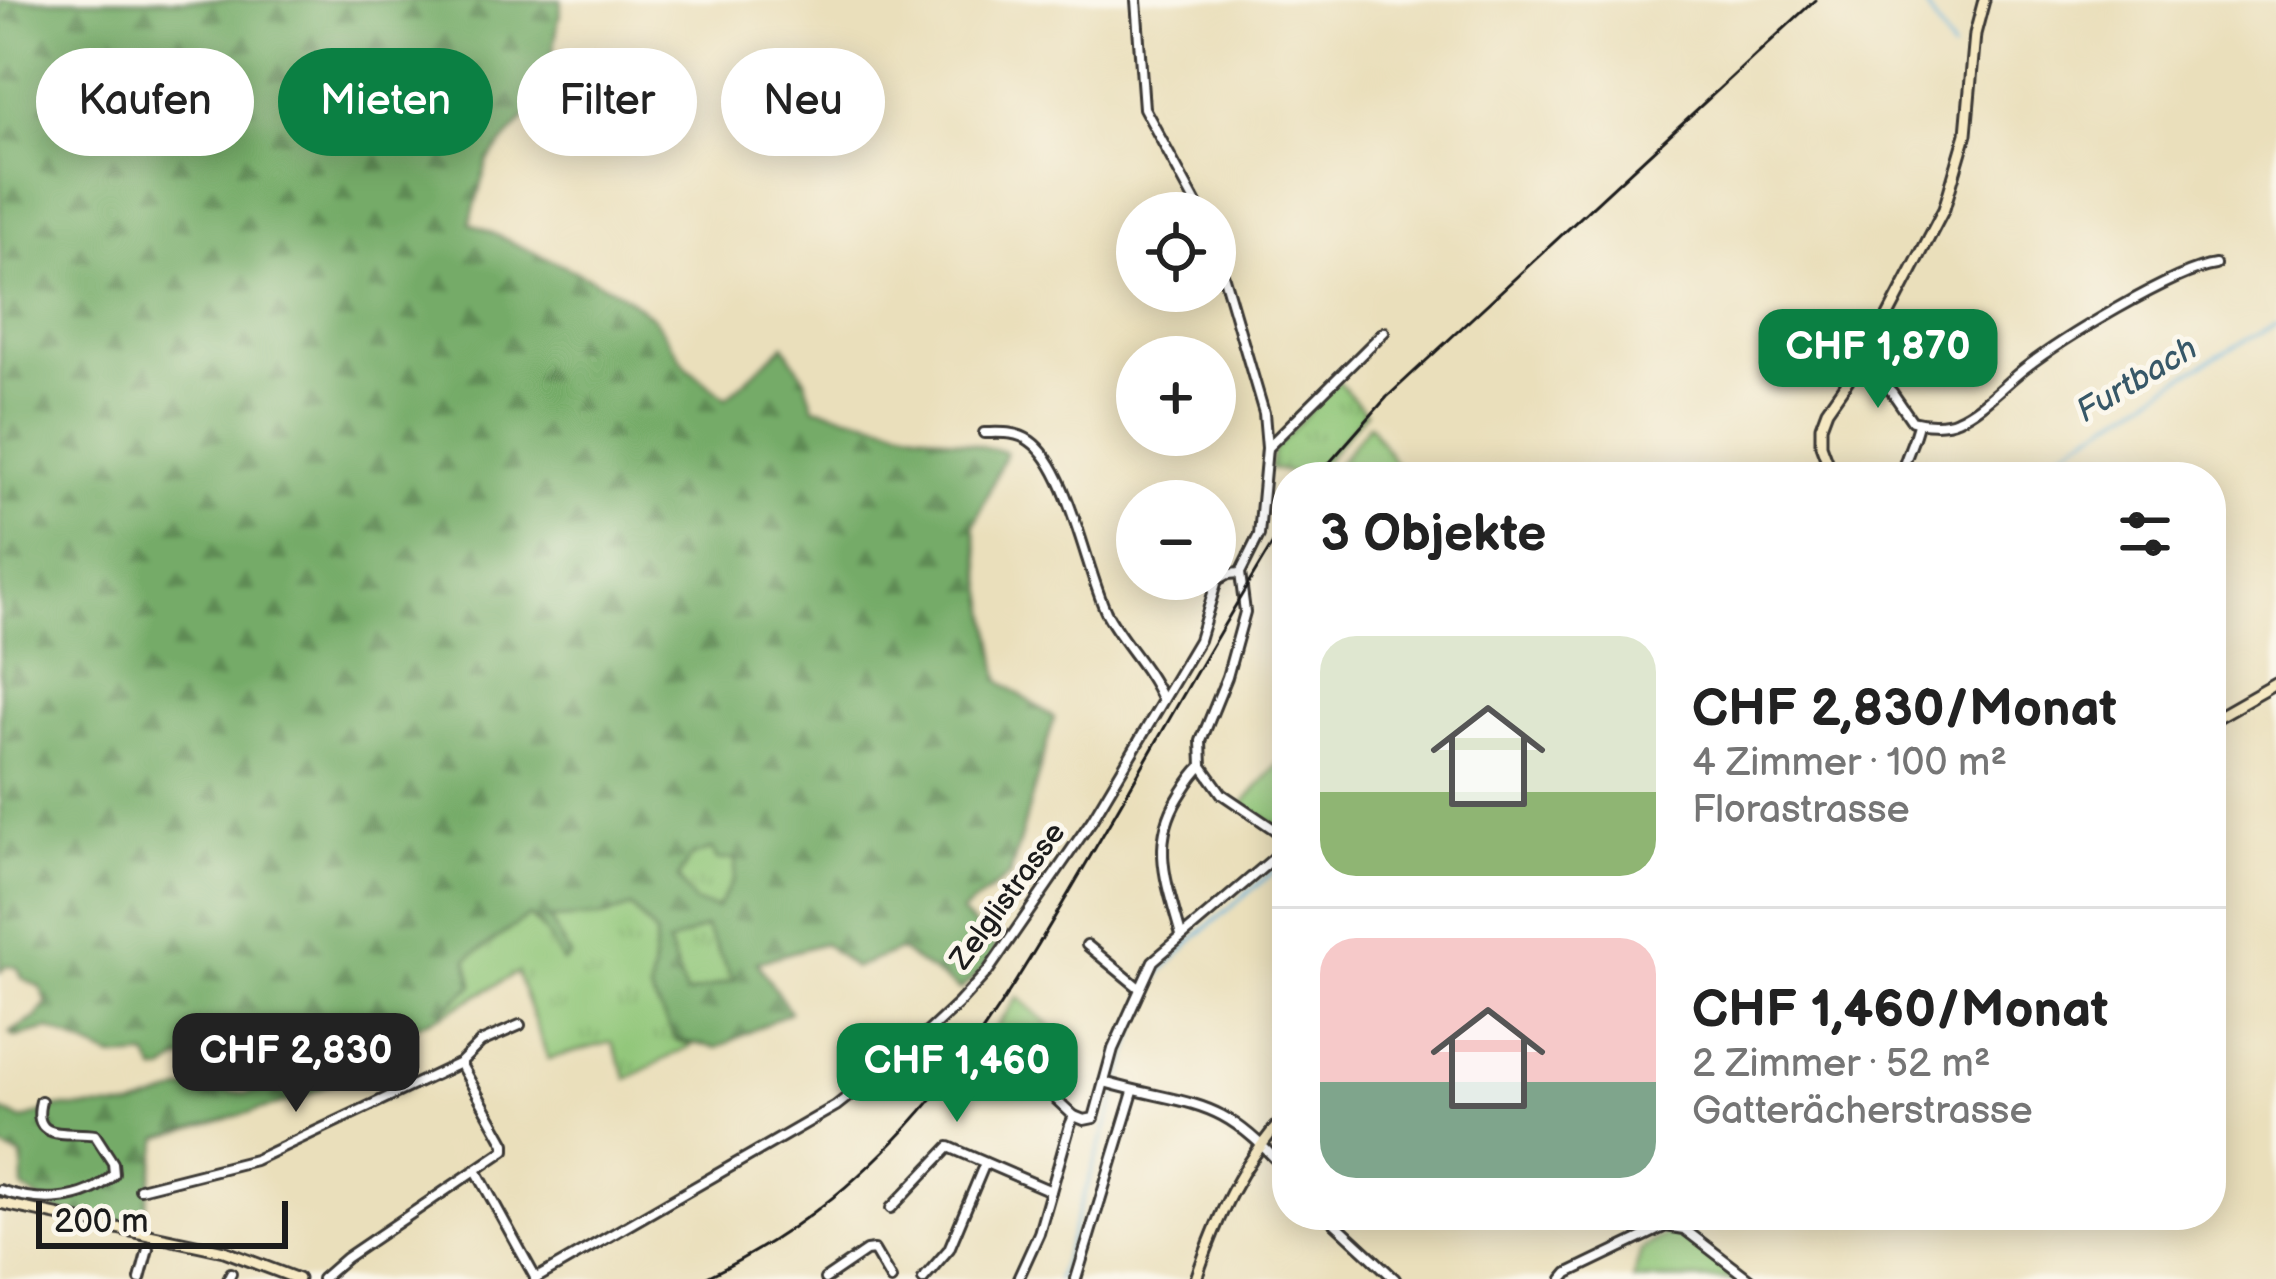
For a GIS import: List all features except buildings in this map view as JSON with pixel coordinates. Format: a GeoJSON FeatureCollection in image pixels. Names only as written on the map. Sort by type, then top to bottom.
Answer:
{"type":"FeatureCollection","features":[{"type":"Feature","properties":{"kind":"street"},"geometry":{"type":"LineString","coordinates":[[1136,0],[1144,108],[1190,192]]}},
{"type":"Feature","properties":{"kind":"street"},"geometry":{"type":"LineString","coordinates":[[1827,462],[1821,445],[1827,410],[1862,362],[1930,238],[1951,189],[1966,134],[1975,34],[1984,0]]}},
{"type":"Feature","properties":{"kind":"street"},"geometry":{"type":"LineString","coordinates":[[1918,424],[1958,420],[2054,348],[2167,284],[2216,266]]}},
{"type":"Feature","properties":{"kind":"street"},"geometry":{"type":"LineString","coordinates":[[1181,935],[1166,890],[1161,849],[1172,808],[1202,766],[1203,733],[1227,677],[1245,612],[1240,573],[1259,535],[1268,448],[1264,413],[1234,312]]}},
{"type":"Feature","properties":{"kind":"street"},"geometry":{"type":"LineString","coordinates":[[1268,448],[1384,332]]}},
{"type":"Feature","properties":{"kind":"street"},"geometry":{"type":"LineString","coordinates":[[1862,362],[1918,424]]}},
{"type":"Feature","properties":{"kind":"street"},"geometry":{"type":"LineString","coordinates":[[1904,462],[1918,424]]}},
{"type":"Feature","properties":{"kind":"street"},"geometry":{"type":"LineString","coordinates":[[984,433],[1011,433],[1031,441],[1045,459],[1065,496],[1106,611],[1153,678],[1162,699]]}},
{"type":"Feature","properties":{"kind":"street","name":"Zelglistrasse"},"geometry":{"type":"LineString","coordinates":[[535,1279],[836,1106],[958,1004],[1000,954],[1092,820],[1198,640],[1217,580],[1240,573]]}},
{"type":"Feature","properties":{"kind":"street"},"geometry":{"type":"LineString","coordinates":[[1153,678],[1174,679]]}},
{"type":"Feature","properties":{"kind":"street"},"geometry":{"type":"LineString","coordinates":[[2226,713],[2276,685]]}},
{"type":"Feature","properties":{"kind":"street"},"geometry":{"type":"LineString","coordinates":[[1202,766],[1222,794],[1272,831]]}},
{"type":"Feature","properties":{"kind":"street"},"geometry":{"type":"LineString","coordinates":[[995,1042],[1074,1116],[1094,1118],[1138,987],[1153,961],[1272,855]]}},
{"type":"Feature","properties":{"kind":"street"},"geometry":{"type":"LineString","coordinates":[[1087,945],[1138,987]]}},
{"type":"Feature","properties":{"kind":"street"},"geometry":{"type":"LineString","coordinates":[[140,1190],[255,1160],[460,1063],[481,1042],[520,1025]]}},
{"type":"Feature","properties":{"kind":"street"},"geometry":{"type":"LineString","coordinates":[[322,1279],[346,1258],[500,1156],[506,1144],[460,1063]]}},
{"type":"Feature","properties":{"kind":"street"},"geometry":{"type":"LineString","coordinates":[[1107,1083],[1200,1103],[1251,1132],[1272,1155]]}},
{"type":"Feature","properties":{"kind":"street"},"geometry":{"type":"LineString","coordinates":[[1076,1279],[1129,1090]]}},
{"type":"Feature","properties":{"kind":"street"},"geometry":{"type":"LineString","coordinates":[[0,1190],[52,1200],[96,1187],[114,1174],[113,1163],[92,1133],[53,1133],[43,1127],[38,1112],[41,1101]]}},
{"type":"Feature","properties":{"kind":"street"},"geometry":{"type":"LineString","coordinates":[[1018,1279],[1035,1244],[1074,1116]]}},
{"type":"Feature","properties":{"kind":"street"},"geometry":{"type":"LineString","coordinates":[[1196,1279],[1224,1203],[1272,1132]]}},
{"type":"Feature","properties":{"kind":"street"},"geometry":{"type":"LineString","coordinates":[[891,1208],[949,1147],[1051,1191]]}},
{"type":"Feature","properties":{"kind":"street"},"geometry":{"type":"LineString","coordinates":[[923,1279],[949,1250],[985,1163]]}},
{"type":"Feature","properties":{"kind":"street"},"geometry":{"type":"LineString","coordinates":[[477,1172],[535,1279]]}},
{"type":"Feature","properties":{"kind":"street"},"geometry":{"type":"LineString","coordinates":[[0,1203],[224,1251],[298,1279]]}},
{"type":"Feature","properties":{"kind":"street"},"geometry":{"type":"LineString","coordinates":[[1342,1230],[1395,1279]]}},
{"type":"Feature","properties":{"kind":"street"},"geometry":{"type":"LineString","coordinates":[[1563,1279],[1658,1230]]}},
{"type":"Feature","properties":{"kind":"street"},"geometry":{"type":"LineString","coordinates":[[1687,1230],[1748,1279]]}},
{"type":"Feature","properties":{"kind":"street"},"geometry":{"type":"LineString","coordinates":[[140,1279],[148,1249]]}},
{"type":"Feature","properties":{"kind":"street"},"geometry":{"type":"LineString","coordinates":[[825,1279],[871,1250],[891,1279]]}},
{"type":"Feature","properties":{"kind":"green space"},"geometry":{"type":"Polygon","coordinates":[[[0,0],[562,0],[554,48],[517,48],[517,127],[493,154],[493,48],[278,48],[278,156],[492,156],[470,223],[618,291],[654,318],[688,368],[726,398],[784,345],[805,379],[814,407],[1006,452],[974,526],[1000,681],[1054,718],[1010,875],[961,913],[997,948],[984,969],[960,990],[899,950],[854,968],[824,943],[757,962],[790,1012],[717,1048],[676,1040],[650,992],[656,935],[632,907],[605,916],[550,919],[570,957],[563,962],[538,921],[529,916],[467,959],[473,985],[444,1014],[350,1054],[357,1071],[298,1099],[160,1138],[142,1224],[56,1211],[23,1188],[22,1157],[0,1147],[0,1110],[23,1120],[57,1107],[132,1108],[193,1087],[245,1094],[273,1085],[282,1089],[298,1084],[325,1063],[320,1055],[286,1040],[241,1058],[179,1060],[156,1072],[147,1056],[113,1058],[49,1029],[15,1037],[10,1033],[35,1018],[47,1003],[40,987],[22,978],[18,968],[7,965],[0,972],[0,0]],[[712,849],[691,856],[678,878],[695,903],[717,908],[734,879],[736,859],[717,860],[712,849]],[[705,927],[668,944],[686,995],[734,980],[705,927]]]}},
{"type":"Feature","properties":{"kind":"green space"},"geometry":{"type":"Polygon","coordinates":[[[1337,381],[1366,412],[1324,462],[1272,462],[1270,468],[1274,450],[1337,381]]]}},
{"type":"Feature","properties":{"kind":"green space"},"geometry":{"type":"Polygon","coordinates":[[[1369,424],[1394,462],[1340,462],[1369,424]]]}},
{"type":"Feature","properties":{"kind":"green space"},"geometry":{"type":"Polygon","coordinates":[[[1272,771],[1272,823],[1242,805],[1272,771]]]}},
{"type":"Feature","properties":{"kind":"green space"},"geometry":{"type":"Polygon","coordinates":[[[712,849],[736,858],[734,879],[718,908],[695,903],[678,878],[691,856],[712,849]]]}},
{"type":"Feature","properties":{"kind":"green space"},"geometry":{"type":"Polygon","coordinates":[[[631,907],[656,935],[650,992],[676,1040],[692,1045],[627,1079],[612,1042],[548,1059],[517,973],[444,1014],[473,985],[467,959],[529,916],[570,956],[549,919],[605,916],[631,907]]]}},
{"type":"Feature","properties":{"kind":"green space"},"geometry":{"type":"Polygon","coordinates":[[[705,927],[734,980],[686,995],[668,943],[705,927]]]}},
{"type":"Feature","properties":{"kind":"green space"},"geometry":{"type":"Polygon","coordinates":[[[1018,997],[1061,1035],[1029,1067],[992,1033],[1018,997]]]}},
{"type":"Feature","properties":{"kind":"green space"},"geometry":{"type":"Polygon","coordinates":[[[1669,1233],[1688,1236],[1741,1279],[1633,1279],[1641,1250],[1669,1233]]]}},
{"type":"Feature","properties":{"kind":"waterway"},"geometry":{"type":"LineString","coordinates":[[1922,0],[1953,51]]}},
{"type":"Feature","properties":{"kind":"waterway","name":"Furtbach"},"geometry":{"type":"LineString","coordinates":[[2046,462],[2276,324]]}},
{"type":"Feature","properties":{"kind":"waterway","name":"Furtbach"},"geometry":{"type":"LineString","coordinates":[[1120,1081],[1147,994],[1162,971],[1272,873]]}},
{"type":"Feature","properties":{"kind":"waterway","name":"Furtbach"},"geometry":{"type":"LineString","coordinates":[[1057,1279],[1118,1091]]}},
{"type":"Feature","properties":{"kind":"railway"},"geometry":{"type":"LineString","coordinates":[[1330,462],[1387,397],[1815,0]]}},
{"type":"Feature","properties":{"kind":"railway"},"geometry":{"type":"LineString","coordinates":[[703,1279],[772,1241],[833,1197],[933,1097],[976,1040],[1055,917],[1272,545]]}}]}
